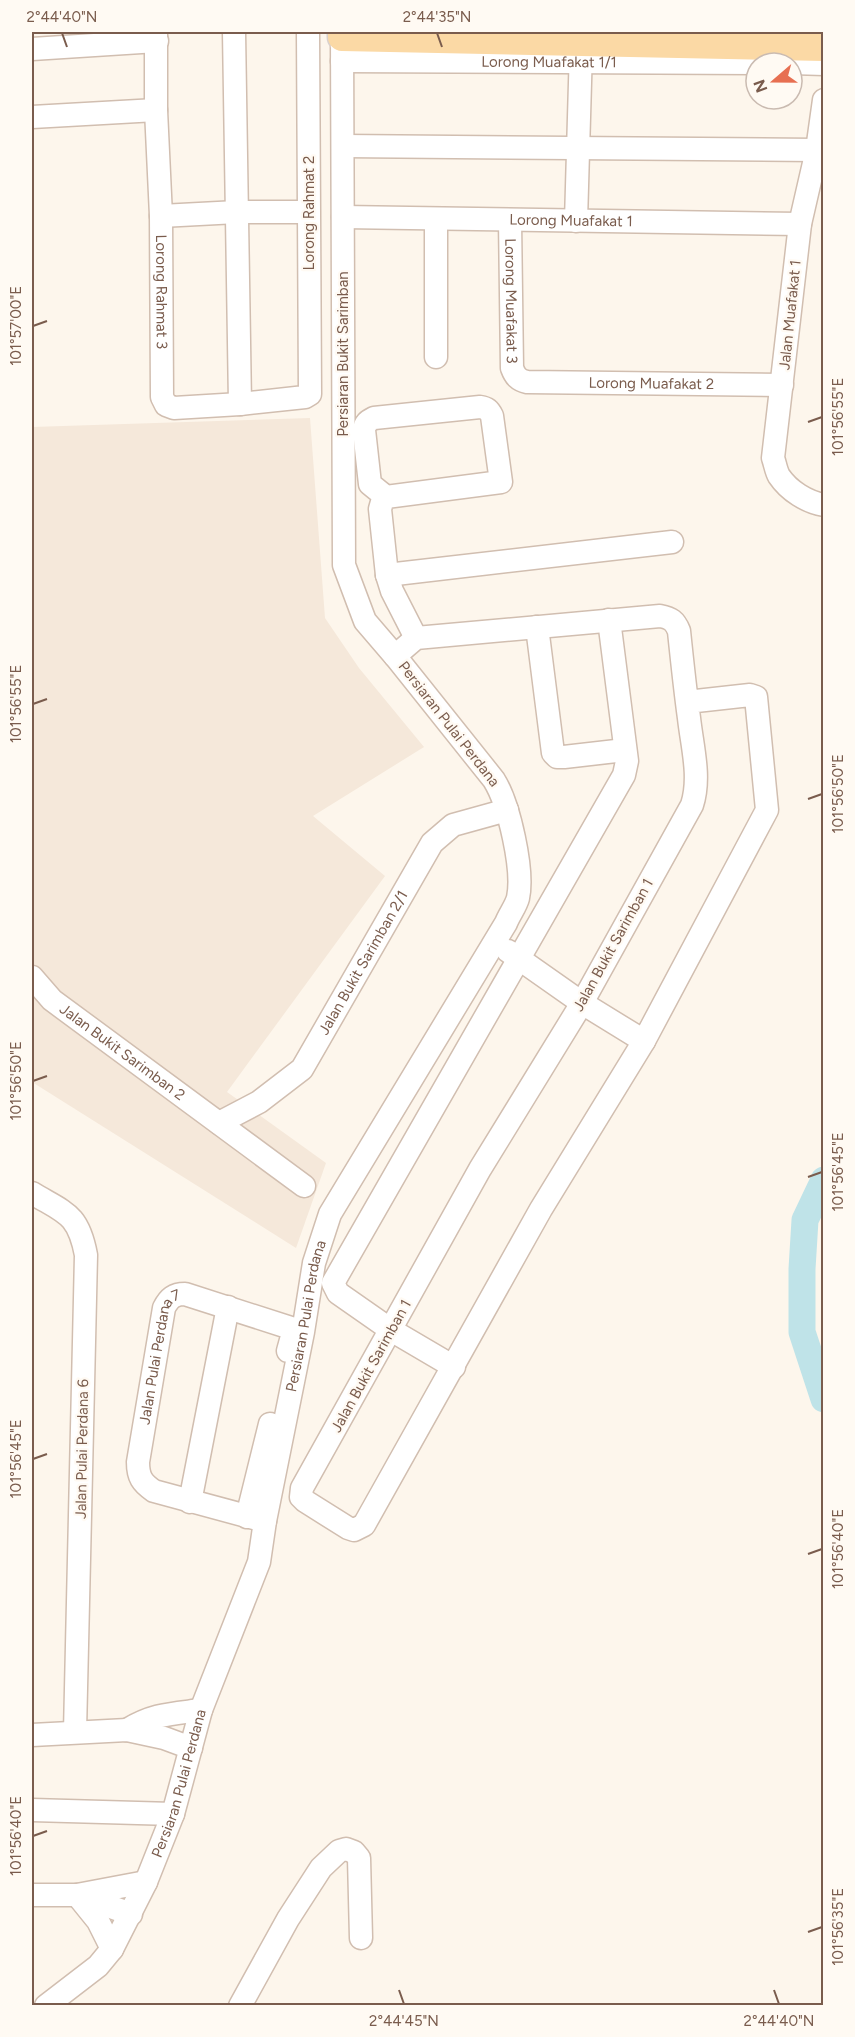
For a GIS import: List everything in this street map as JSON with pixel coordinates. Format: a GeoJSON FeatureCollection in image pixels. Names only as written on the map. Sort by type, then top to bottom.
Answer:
{"type":"FeatureCollection","features":[{"type":"Feature","properties":{"kind":"main road"},"geometry":{"type":"LineString","coordinates":[[352,40],[433,35],[508,36],[587,44],[664,38],[745,47],[824,47]]}},
{"type":"Feature","properties":{"kind":"street"},"geometry":{"type":"LineString","coordinates":[[234,32],[240,404]]}},
{"type":"Feature","properties":{"kind":"street","name":"Lorong Rahmat 2"},"geometry":{"type":"LineString","coordinates":[[308,32],[310,394]]}},
{"type":"Feature","properties":{"kind":"street"},"geometry":{"type":"LineString","coordinates":[[32,49],[157,36]]}},
{"type":"Feature","properties":{"kind":"street","name":"Lorong Rahmat 3"},"geometry":{"type":"LineString","coordinates":[[157,36],[156,110],[161,216],[162,397],[166,405],[174,408],[240,404],[305,397],[310,394]]}},
{"type":"Feature","properties":{"kind":"street","name":"Lorong Muafakat 1/1"},"geometry":{"type":"LineString","coordinates":[[352,40],[745,47]]}},
{"type":"Feature","properties":{"kind":"street","name":"Persiaran Bukit Sarimban"},"geometry":{"type":"LineString","coordinates":[[352,40],[343,146],[344,565],[365,621],[395,656]]}},
{"type":"Feature","properties":{"kind":"street"},"geometry":{"type":"LineString","coordinates":[[576,221],[578,148],[587,44]]}},
{"type":"Feature","properties":{"kind":"street"},"geometry":{"type":"LineString","coordinates":[[804,63],[824,64]]}},
{"type":"Feature","properties":{"kind":"street","name":"Jalan Muafakat 1"},"geometry":{"type":"LineString","coordinates":[[824,100],[817,150],[800,224],[773,458],[779,476],[793,490],[810,502],[824,504]]}},
{"type":"Feature","properties":{"kind":"street"},"geometry":{"type":"LineString","coordinates":[[32,117],[156,110]]}},
{"type":"Feature","properties":{"kind":"street"},"geometry":{"type":"LineString","coordinates":[[343,146],[817,150]]}},
{"type":"Feature","properties":{"kind":"street"},"geometry":{"type":"LineString","coordinates":[[161,216],[237,212],[308,212]]}},
{"type":"Feature","properties":{"kind":"street","name":"Lorong Muafakat 1"},"geometry":{"type":"LineString","coordinates":[[343,217],[800,224]]}},
{"type":"Feature","properties":{"kind":"street"},"geometry":{"type":"LineString","coordinates":[[436,219],[436,357]]}},
{"type":"Feature","properties":{"kind":"street","name":"Lorong Muafakat 3"},"geometry":{"type":"LineString","coordinates":[[510,220],[512,368],[519,380]]}},
{"type":"Feature","properties":{"kind":"street","name":"Lorong Muafakat 2"},"geometry":{"type":"LineString","coordinates":[[519,380],[527,382],[782,385]]}},
{"type":"Feature","properties":{"kind":"street"},"geometry":{"type":"LineString","coordinates":[[386,497],[370,484],[365,425],[374,418],[486,408],[492,416],[501,482],[386,497],[382,502],[380,509],[387,575],[392,591],[416,638],[395,656]]}},
{"type":"Feature","properties":{"kind":"street"},"geometry":{"type":"LineString","coordinates":[[387,575],[672,542]]}},
{"type":"Feature","properties":{"kind":"street","name":"Jalan Bukit Sarimban 1"},"geometry":{"type":"LineString","coordinates":[[416,638],[609,620],[669,617],[679,631],[696,779],[694,798],[582,1003],[480,1169],[302,1488],[302,1497],[348,1528],[354,1530],[364,1525],[454,1367]]}},
{"type":"Feature","properties":{"kind":"street"},"geometry":{"type":"LineString","coordinates":[[609,620],[627,761],[624,775],[335,1278],[334,1289],[338,1293],[392,1330],[454,1367],[541,1209],[644,1041],[767,810],[756,697],[750,694],[687,702]]}},
{"type":"Feature","properties":{"kind":"street"},"geometry":{"type":"LineString","coordinates":[[537,627],[553,753],[557,757],[564,757],[625,750]]}},
{"type":"Feature","properties":{"kind":"street","name":"Persiaran Pulai Perdana"},"geometry":{"type":"LineString","coordinates":[[46,2006],[98,1966],[112,1949],[146,1882],[173,1814],[201,1710],[259,1562],[256,1519],[303,1332],[314,1263],[330,1215],[495,941],[518,898],[518,872],[507,810],[501,792],[494,780],[395,656]]}},
{"type":"Feature","properties":{"kind":"street","name":"Jalan Bukit Sarimban 2/1"},"geometry":{"type":"LineString","coordinates":[[219,1123],[259,1102],[302,1070],[432,843],[453,825],[507,810]]}},
{"type":"Feature","properties":{"kind":"street"},"geometry":{"type":"LineString","coordinates":[[495,941],[582,1003],[644,1041]]}},
{"type":"Feature","properties":{"kind":"street","name":"Jalan Bukit Sarimban 2"},"geometry":{"type":"LineString","coordinates":[[32,976],[52,1000],[304,1186]]}},
{"type":"Feature","properties":{"kind":"street","name":"Jalan Pulai Perdana 6"},"geometry":{"type":"LineString","coordinates":[[32,1193],[73,1218],[82,1234],[86,1255],[75,1732]]}},
{"type":"Feature","properties":{"kind":"street","name":"Jalan Pulai Perdana 7"},"geometry":{"type":"LineString","coordinates":[[176,1294],[185,1294],[294,1329],[256,1519],[154,1491],[144,1485],[138,1474],[138,1462],[164,1308],[168,1299],[176,1294]]}},
{"type":"Feature","properties":{"kind":"street"},"geometry":{"type":"LineString","coordinates":[[190,1502],[228,1307]]}},
{"type":"Feature","properties":{"kind":"street"},"geometry":{"type":"LineString","coordinates":[[127,1730],[146,1719],[163,1714],[201,1710]]}},
{"type":"Feature","properties":{"kind":"street"},"geometry":{"type":"LineString","coordinates":[[32,1735],[127,1730],[164,1738],[191,1748]]}},
{"type":"Feature","properties":{"kind":"street"},"geometry":{"type":"LineString","coordinates":[[32,1810],[173,1814]]}},
{"type":"Feature","properties":{"kind":"street"},"geometry":{"type":"LineString","coordinates":[[246,2003],[288,1919],[321,1868],[339,1851],[346,1848],[359,1858],[361,1938]]}},
{"type":"Feature","properties":{"kind":"street"},"geometry":{"type":"LineString","coordinates":[[32,1895],[77,1895],[146,1882]]}},
{"type":"Feature","properties":{"kind":"street"},"geometry":{"type":"LineString","coordinates":[[77,1895],[131,1914]]}},
{"type":"Feature","properties":{"kind":"street"},"geometry":{"type":"LineString","coordinates":[[77,1895],[98,1920],[112,1949]]}},
{"type":"Feature","properties":{"kind":"shaded area"},"geometry":{"type":"Polygon","coordinates":[[[310,418],[325,618],[359,668],[424,747],[313,816],[385,876],[227,1092],[326,1163],[296,1248],[32,1082],[32,427],[310,418]]]}},
{"type":"Feature","properties":{"kind":"waterway"},"geometry":{"type":"LineString","coordinates":[[824,1180],[805,1220],[802,1269],[802,1332],[824,1399]]}}]}
